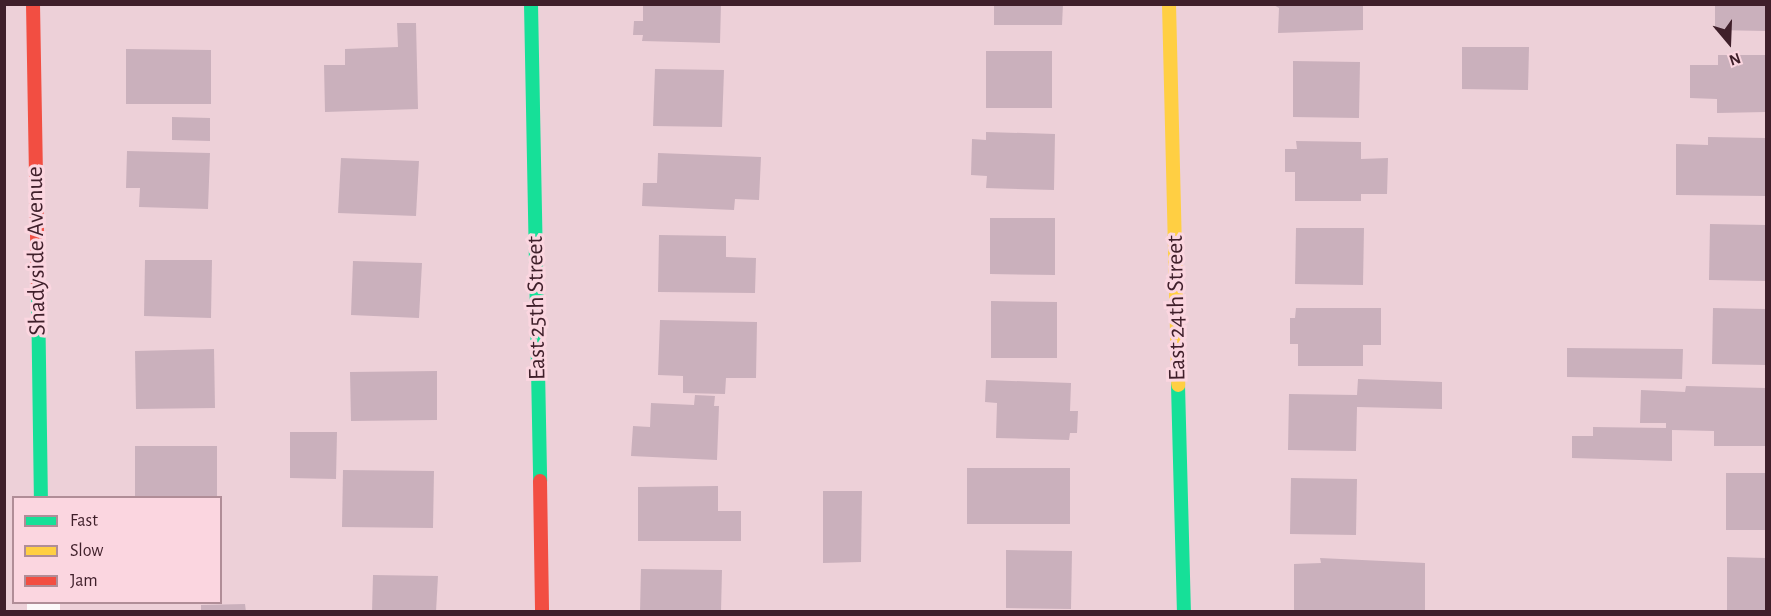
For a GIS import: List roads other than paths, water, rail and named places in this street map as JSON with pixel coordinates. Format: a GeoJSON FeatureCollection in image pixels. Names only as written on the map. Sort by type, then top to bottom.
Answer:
{"type":"FeatureCollection","features":[{"type":"Feature","properties":{"kind":"street","name":"Shadyside Avenue"},"geometry":{"type":"LineString","coordinates":[[33,4],[41,496]]}},
{"type":"Feature","properties":{"kind":"street","name":"East 25th Street"},"geometry":{"type":"LineString","coordinates":[[531,4],[542,612]]}},
{"type":"Feature","properties":{"kind":"street","name":"East 24th Street"},"geometry":{"type":"LineString","coordinates":[[1169,4],[1184,612]]}}]}
